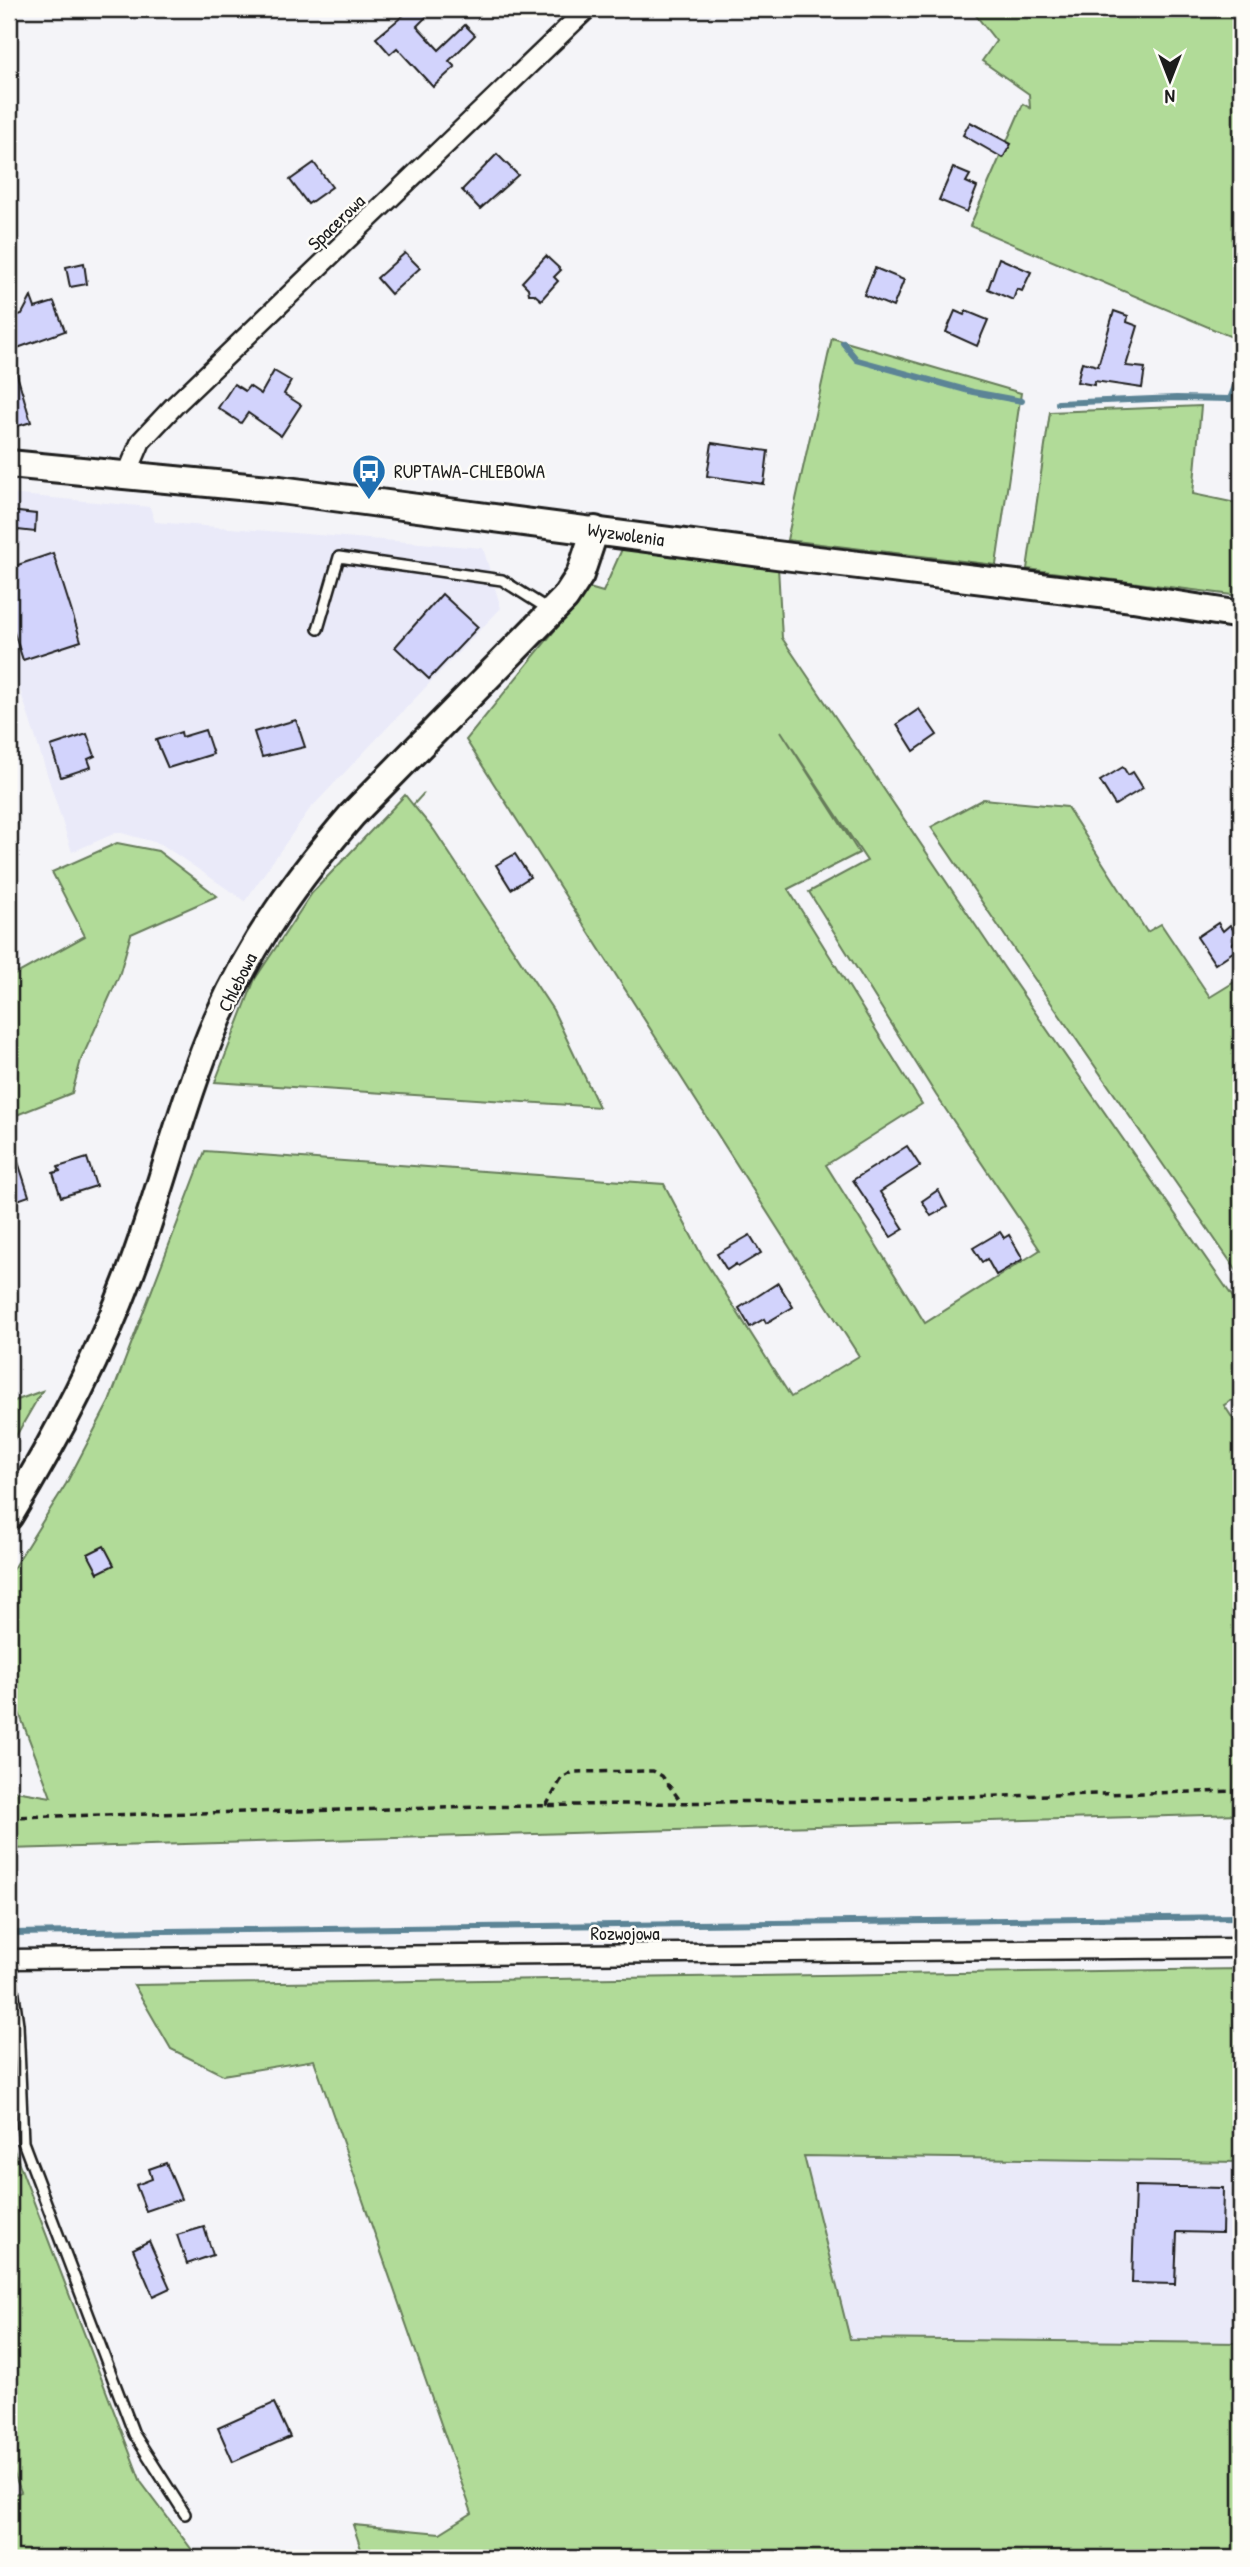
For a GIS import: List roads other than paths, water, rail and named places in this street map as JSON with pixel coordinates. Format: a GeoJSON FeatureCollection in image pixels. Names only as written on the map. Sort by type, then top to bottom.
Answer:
{"type":"FeatureCollection","features":[{"type":"Feature","properties":{"kind":"street","name":"Spacerowa"},"geometry":{"type":"LineString","coordinates":[[127,474],[141,441],[174,406],[587,9]]}},
{"type":"Feature","properties":{"kind":"street","name":"Wyzwolenia"},"geometry":{"type":"LineString","coordinates":[[9,464],[280,490],[1133,598],[1241,615]]}},
{"type":"Feature","properties":{"kind":"street","name":"Chlebowa"},"geometry":{"type":"LineString","coordinates":[[9,1516],[62,1424],[110,1322],[131,1272],[217,1021],[268,924],[313,862],[352,815],[552,612],[580,575],[595,530]]}},
{"type":"Feature","properties":{"kind":"street","name":"Rozwojowa"},"geometry":{"type":"LineString","coordinates":[[9,1959],[1241,1948]]}},
{"type":"Feature","properties":{"kind":"lane"},"geometry":{"type":"LineString","coordinates":[[318,629],[339,557],[502,580],[552,612]]}},
{"type":"Feature","properties":{"kind":"lane"},"geometry":{"type":"LineString","coordinates":[[9,1959],[18,2024],[23,2142],[134,2434],[185,2514]]}},
{"type":"Feature","properties":{"kind":"waterway"},"geometry":{"type":"LineString","coordinates":[[843,343],[857,360],[973,392],[1022,401]]}},
{"type":"Feature","properties":{"kind":"waterway"},"geometry":{"type":"LineString","coordinates":[[1058,403],[1176,398],[1230,399],[1241,372]]}},
{"type":"Feature","properties":{"kind":"waterway"},"geometry":{"type":"LineString","coordinates":[[9,1933],[1241,1917]]}},
{"type":"Feature","properties":{"kind":"place","name":"RUPTAWA-CHLEBOWA"},"geometry":{"type":"Point","coordinates":[369,501]}}]}
